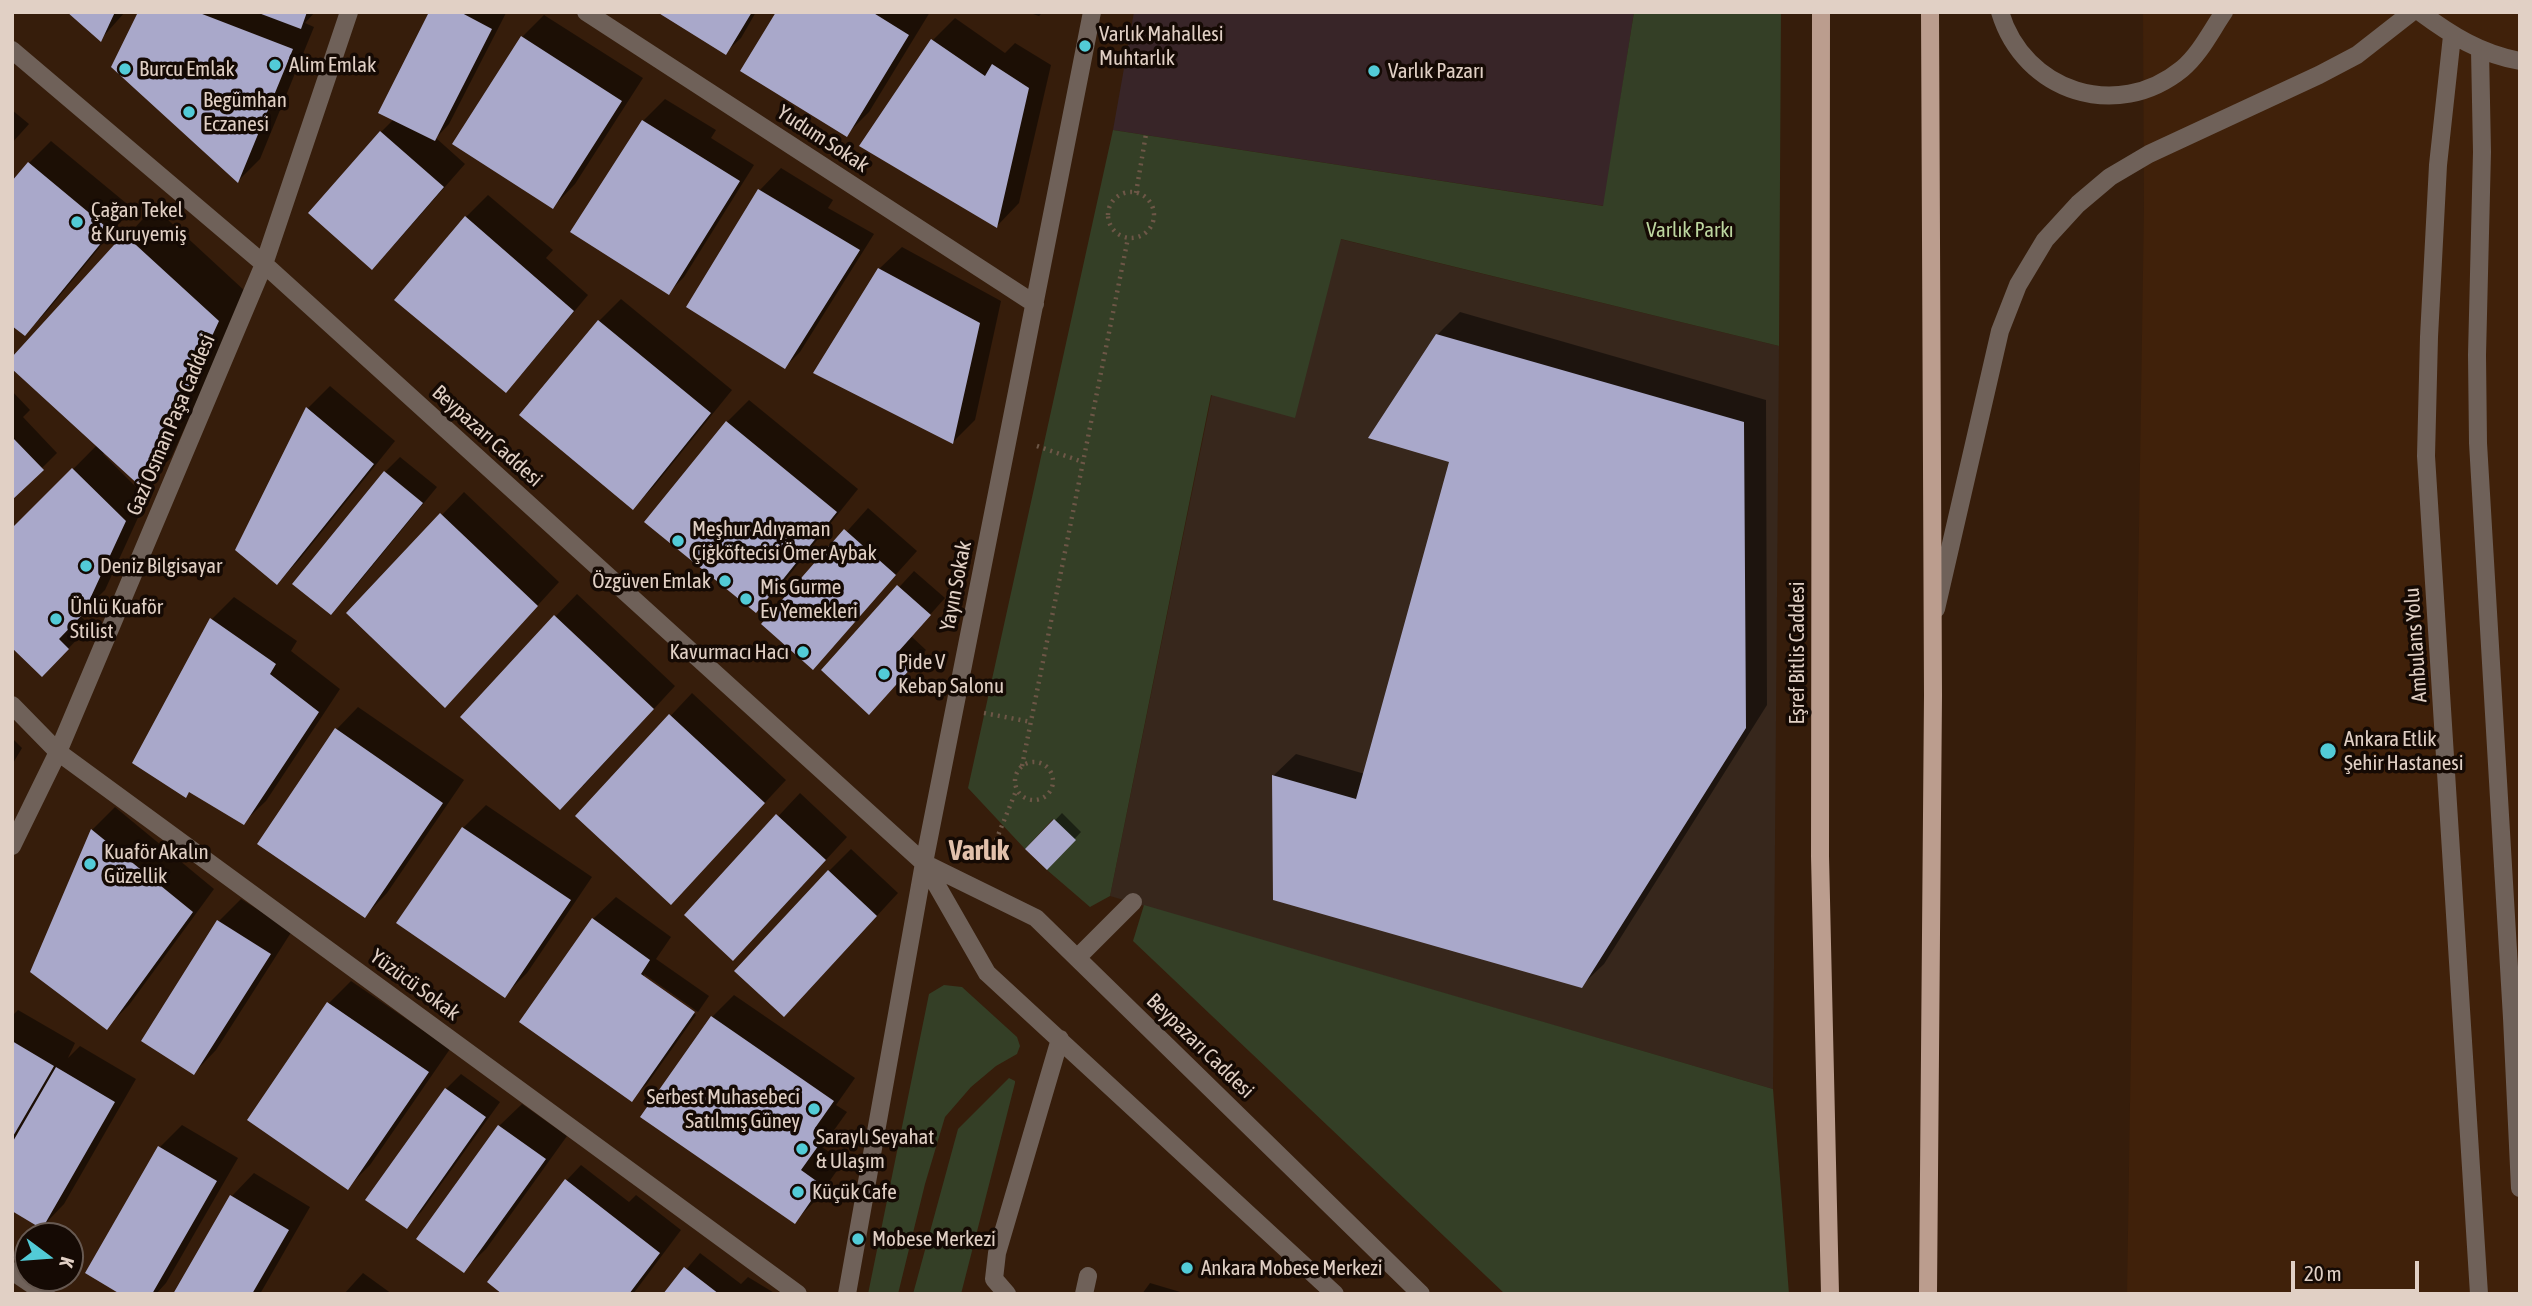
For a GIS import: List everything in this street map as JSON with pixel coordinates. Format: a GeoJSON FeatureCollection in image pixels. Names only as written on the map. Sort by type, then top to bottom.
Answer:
{"type":"FeatureCollection","features":[{"type":"Feature","properties":{"kind":"main road","name":"Eşref Bitlis Caddesi"},"geometry":{"type":"LineString","coordinates":[[1821,12],[1820,856],[1829,1294]]}},
{"type":"Feature","properties":{"kind":"main road"},"geometry":{"type":"LineString","coordinates":[[1928,1294],[1933,623],[1930,12]]}},
{"type":"Feature","properties":{"kind":"street","name":"Gazi Osman Paşa Caddesi"},"geometry":{"type":"LineString","coordinates":[[12,846],[58,752],[264,264],[349,12]]}},
{"type":"Feature","properties":{"kind":"street","name":"Yudum Sokak"},"geometry":{"type":"LineString","coordinates":[[586,12],[1035,304]]}},
{"type":"Feature","properties":{"kind":"street","name":"Yayın Sokak"},"geometry":{"type":"LineString","coordinates":[[847,1294],[925,863],[1092,12]]}},
{"type":"Feature","properties":{"kind":"street"},"geometry":{"type":"LineString","coordinates":[[2000,12],[2006,32],[2024,58],[2048,79],[2074,90],[2107,96],[2140,91],[2164,81],[2184,67],[2224,12]]}},
{"type":"Feature","properties":{"kind":"street"},"geometry":{"type":"LineString","coordinates":[[1933,623],[2000,331],[2018,285],[2045,240],[2078,204],[2110,177],[2149,154],[2357,55],[2412,12]]}},
{"type":"Feature","properties":{"kind":"street"},"geometry":{"type":"LineString","coordinates":[[2420,12],[2452,36],[2480,50],[2520,61]]}},
{"type":"Feature","properties":{"kind":"street","name":"Ambulans Yolu"},"geometry":{"type":"LineString","coordinates":[[2452,36],[2438,165],[2426,456],[2479,1294]]}},
{"type":"Feature","properties":{"kind":"street","name":"Beypazarı Caddesi"},"geometry":{"type":"LineString","coordinates":[[12,50],[264,264],[925,863],[1036,918],[1421,1294]]}},
{"type":"Feature","properties":{"kind":"street"},"geometry":{"type":"LineString","coordinates":[[2480,50],[2482,152],[2477,355],[2478,443],[2520,1188]]}},
{"type":"Feature","properties":{"kind":"street","name":"Yüzücü Sokak"},"geometry":{"type":"LineString","coordinates":[[12,705],[58,752],[798,1294]]}},
{"type":"Feature","properties":{"kind":"street","name":"Beypazarı Caddesi"},"geometry":{"type":"LineString","coordinates":[[925,863],[987,973],[1335,1294]]}},
{"type":"Feature","properties":{"kind":"street"},"geometry":{"type":"LineString","coordinates":[[1077,958],[1133,902]]}},
{"type":"Feature","properties":{"kind":"street"},"geometry":{"type":"LineString","coordinates":[[1007,1294],[994,1279],[997,1253],[1060,1039]]}},
{"type":"Feature","properties":{"kind":"street"},"geometry":{"type":"LineString","coordinates":[[12,1271],[46,1294]]}},
{"type":"Feature","properties":{"kind":"street"},"geometry":{"type":"LineString","coordinates":[[1084,1294],[1088,1276]]}},
{"type":"Feature","properties":{"kind":"path"},"geometry":{"type":"LineString","coordinates":[[1136,193],[1146,134]]}},
{"type":"Feature","properties":{"kind":"path"},"geometry":{"type":"LineString","coordinates":[[1136,193],[1147,199],[1151,205],[1152,225],[1141,235],[1128,238],[1120,235],[1110,224],[1109,208],[1119,196],[1136,193]]}},
{"type":"Feature","properties":{"kind":"path"},"geometry":{"type":"LineString","coordinates":[[977,887],[1017,790],[1015,778],[1022,766],[1128,238]]}},
{"type":"Feature","properties":{"kind":"path"},"geometry":{"type":"LineString","coordinates":[[1009,436],[1083,462]]}},
{"type":"Feature","properties":{"kind":"path"},"geometry":{"type":"LineString","coordinates":[[955,707],[1031,722]]}},
{"type":"Feature","properties":{"kind":"path"},"geometry":{"type":"LineString","coordinates":[[1017,790],[1025,798],[1037,800],[1048,794],[1053,783],[1053,777],[1046,766],[1034,762],[1022,766]]}},
{"type":"Feature","properties":{"kind":"shaded area","name":"Varlık Pazarı"},"geometry":{"type":"Polygon","coordinates":[[[1134,12],[1634,12],[1604,206],[1113,130],[1134,12]]]}},
{"type":"Feature","properties":{"kind":"shaded area","name":"Ankara Etlik Şehir Hastanesi"},"geometry":{"type":"Polygon","coordinates":[[[2143,12],[2520,12],[2520,1294],[2127,1294],[2144,207],[2143,12]]]}},
{"type":"Feature","properties":{"kind":"shaded area"},"geometry":{"type":"Polygon","coordinates":[[[1340,239],[1779,346],[1773,1089],[1110,896],[1212,394],[1340,239]]]}},
{"type":"Feature","properties":{"kind":"green space","name":"Varlık Parkı"},"geometry":{"type":"Polygon","coordinates":[[[1634,12],[1781,12],[1779,346],[1341,239],[1295,418],[1211,395],[1110,896],[1090,907],[1047,870],[1075,840],[1053,819],[1025,849],[968,788],[1113,130],[1603,206],[1634,12]]]}},
{"type":"Feature","properties":{"kind":"green space"},"geometry":{"type":"Polygon","coordinates":[[[1144,905],[1773,1089],[1789,1294],[1505,1294],[1133,941],[1144,905]]]}},
{"type":"Feature","properties":{"kind":"green space"},"geometry":{"type":"Polygon","coordinates":[[[944,985],[962,987],[1017,1037],[1020,1046],[1017,1054],[996,1066],[971,1087],[945,1117],[925,1184],[898,1294],[868,1294],[929,994],[944,985]]]}},
{"type":"Feature","properties":{"kind":"green space"},"geometry":{"type":"Polygon","coordinates":[[[1009,1078],[1015,1083],[961,1294],[913,1294],[958,1129],[1009,1078]]]}},
{"type":"Feature","properties":{"kind":"building"},"geometry":{"type":"Polygon","coordinates":[[[67,12],[115,12],[101,42],[67,12]]]}},
{"type":"Feature","properties":{"kind":"building"},"geometry":{"type":"Polygon","coordinates":[[[138,12],[197,12],[293,49],[238,183],[111,67],[138,12]]]}},
{"type":"Feature","properties":{"kind":"building"},"geometry":{"type":"Polygon","coordinates":[[[256,12],[307,12],[301,29],[256,12]]]}},
{"type":"Feature","properties":{"kind":"building"},"geometry":{"type":"Polygon","coordinates":[[[429,12],[460,12],[492,29],[435,141],[378,113],[429,12]]]}},
{"type":"Feature","properties":{"kind":"building"},"geometry":{"type":"Polygon","coordinates":[[[657,12],[752,12],[726,55],[657,12]]]}},
{"type":"Feature","properties":{"kind":"building"},"geometry":{"type":"Polygon","coordinates":[[[776,12],[872,12],[909,35],[847,137],[740,71],[776,12]]]}},
{"type":"Feature","properties":{"kind":"building"},"geometry":{"type":"Polygon","coordinates":[[[521,36],[622,101],[553,209],[452,144],[521,36]]]}},
{"type":"Feature","properties":{"kind":"building"},"geometry":{"type":"Polygon","coordinates":[[[931,39],[985,76],[992,64],[1029,88],[997,228],[859,146],[931,39]]]}},
{"type":"Feature","properties":{"kind":"building"},"geometry":{"type":"Polygon","coordinates":[[[642,120],[740,181],[669,295],[570,232],[642,120]]]}},
{"type":"Feature","properties":{"kind":"building"},"geometry":{"type":"Polygon","coordinates":[[[380,131],[444,187],[372,270],[308,213],[380,131]]]}},
{"type":"Feature","properties":{"kind":"building"},"geometry":{"type":"Polygon","coordinates":[[[28,162],[111,231],[25,336],[12,326],[12,181],[28,162]]]}},
{"type":"Feature","properties":{"kind":"building"},"geometry":{"type":"Polygon","coordinates":[[[758,189],[860,250],[785,369],[686,307],[758,189]]]}},
{"type":"Feature","properties":{"kind":"building"},"geometry":{"type":"Polygon","coordinates":[[[465,216],[574,311],[506,393],[394,300],[465,216]]]}},
{"type":"Feature","properties":{"kind":"building"},"geometry":{"type":"Polygon","coordinates":[[[124,234],[219,321],[142,488],[12,369],[12,357],[124,234]]]}},
{"type":"Feature","properties":{"kind":"building"},"geometry":{"type":"Polygon","coordinates":[[[878,268],[980,323],[953,444],[813,373],[878,268]]]}},
{"type":"Feature","properties":{"kind":"building"},"geometry":{"type":"Polygon","coordinates":[[[598,320],[711,413],[633,510],[519,415],[598,320]]]}},
{"type":"Feature","properties":{"kind":"building"},"geometry":{"type":"Polygon","coordinates":[[[1436,334],[1744,422],[1746,728],[1582,988],[1273,900],[1272,775],[1356,799],[1449,462],[1368,438],[1436,334]]]}},
{"type":"Feature","properties":{"kind":"building"},"geometry":{"type":"Polygon","coordinates":[[[306,407],[374,464],[277,585],[235,550],[306,407]]]}},
{"type":"Feature","properties":{"kind":"building"},"geometry":{"type":"Polygon","coordinates":[[[726,421],[837,512],[756,613],[644,522],[726,421]]]}},
{"type":"Feature","properties":{"kind":"building"},"geometry":{"type":"Polygon","coordinates":[[[12,437],[44,470],[12,500],[12,437]]]}},
{"type":"Feature","properties":{"kind":"building"},"geometry":{"type":"Polygon","coordinates":[[[72,468],[126,521],[83,614],[59,639],[69,649],[42,677],[12,648],[12,528],[72,468]]]}},
{"type":"Feature","properties":{"kind":"building"},"geometry":{"type":"Polygon","coordinates":[[[384,471],[423,503],[331,615],[292,584],[384,471]]]}},
{"type":"Feature","properties":{"kind":"building"},"geometry":{"type":"Polygon","coordinates":[[[440,513],[538,606],[445,708],[346,613],[440,513]]]}},
{"type":"Feature","properties":{"kind":"building"},"geometry":{"type":"Polygon","coordinates":[[[844,529],[896,575],[813,670],[761,624],[844,529]]]}},
{"type":"Feature","properties":{"kind":"building"},"geometry":{"type":"Polygon","coordinates":[[[897,585],[931,615],[898,652],[913,666],[869,715],[821,670],[897,585]]]}},
{"type":"Feature","properties":{"kind":"building"},"geometry":{"type":"Polygon","coordinates":[[[554,615],[654,709],[560,810],[460,717],[554,615]]]}},
{"type":"Feature","properties":{"kind":"building"},"geometry":{"type":"Polygon","coordinates":[[[210,618],[276,664],[270,674],[319,712],[244,825],[189,792],[186,798],[132,763],[210,618]]]}},
{"type":"Feature","properties":{"kind":"building"},"geometry":{"type":"Polygon","coordinates":[[[669,714],[765,803],[671,905],[575,816],[669,714]]]}},
{"type":"Feature","properties":{"kind":"building"},"geometry":{"type":"Polygon","coordinates":[[[335,728],[443,803],[365,918],[257,844],[335,728]]]}},
{"type":"Feature","properties":{"kind":"building"},"geometry":{"type":"Polygon","coordinates":[[[776,814],[826,860],[733,961],[684,915],[776,814]]]}},
{"type":"Feature","properties":{"kind":"building"},"geometry":{"type":"Polygon","coordinates":[[[1054,819],[1076,840],[1047,870],[1025,849],[1054,819]]]}},
{"type":"Feature","properties":{"kind":"building"},"geometry":{"type":"Polygon","coordinates":[[[462,827],[571,900],[505,998],[396,923],[462,827]]]}},
{"type":"Feature","properties":{"kind":"building"},"geometry":{"type":"Polygon","coordinates":[[[91,829],[193,912],[107,1030],[30,972],[91,829]]]}},
{"type":"Feature","properties":{"kind":"building"},"geometry":{"type":"Polygon","coordinates":[[[828,870],[877,916],[784,1017],[734,971],[828,870]]]}},
{"type":"Feature","properties":{"kind":"building"},"geometry":{"type":"Polygon","coordinates":[[[592,918],[650,960],[641,974],[695,1012],[632,1102],[519,1022],[592,918]]]}},
{"type":"Feature","properties":{"kind":"building"},"geometry":{"type":"Polygon","coordinates":[[[217,920],[271,954],[194,1075],[141,1041],[217,920]]]}},
{"type":"Feature","properties":{"kind":"building"},"geometry":{"type":"Polygon","coordinates":[[[327,1002],[429,1072],[348,1190],[247,1120],[327,1002]]]}},
{"type":"Feature","properties":{"kind":"building"},"geometry":{"type":"Polygon","coordinates":[[[711,1016],[834,1101],[815,1128],[826,1135],[801,1170],[822,1185],[795,1224],[640,1117],[711,1016]]]}},
{"type":"Feature","properties":{"kind":"building"},"geometry":{"type":"Polygon","coordinates":[[[12,1041],[54,1066],[12,1138],[12,1041]]]}},
{"type":"Feature","properties":{"kind":"building"},"geometry":{"type":"Polygon","coordinates":[[[56,1067],[115,1102],[46,1222],[30,1222],[12,1211],[12,1143],[56,1067]]]}},
{"type":"Feature","properties":{"kind":"building"},"geometry":{"type":"Polygon","coordinates":[[[445,1088],[486,1117],[407,1229],[365,1200],[445,1088]]]}},
{"type":"Feature","properties":{"kind":"building"},"geometry":{"type":"Polygon","coordinates":[[[498,1125],[546,1159],[464,1273],[416,1239],[498,1125]]]}},
{"type":"Feature","properties":{"kind":"building"},"geometry":{"type":"Polygon","coordinates":[[[158,1146],[217,1181],[152,1294],[120,1294],[85,1273],[158,1146]]]}},
{"type":"Feature","properties":{"kind":"building"},"geometry":{"type":"Polygon","coordinates":[[[565,1179],[660,1253],[629,1294],[502,1294],[487,1282],[565,1179]]]}},
{"type":"Feature","properties":{"kind":"building"},"geometry":{"type":"Polygon","coordinates":[[[230,1195],[289,1230],[252,1294],[173,1294],[230,1195]]]}},
{"type":"Feature","properties":{"kind":"building"},"geometry":{"type":"Polygon","coordinates":[[[684,1267],[719,1294],[663,1294],[684,1267]]]}},
{"type":"Feature","properties":{"kind":"place","name":"Varlık Mahallesi Muhtarlık"},"geometry":{"type":"Point","coordinates":[1085,46]}},
{"type":"Feature","properties":{"kind":"place","name":"Alim Emlak"},"geometry":{"type":"Point","coordinates":[275,65]}},
{"type":"Feature","properties":{"kind":"place","name":"Burcu Emlak"},"geometry":{"type":"Point","coordinates":[125,69]}},
{"type":"Feature","properties":{"kind":"place","name":"Varlık Pazarı"},"geometry":{"type":"Point","coordinates":[1374,71]}},
{"type":"Feature","properties":{"kind":"place","name":"Begümhan Eczanesi"},"geometry":{"type":"Point","coordinates":[189,112]}},
{"type":"Feature","properties":{"kind":"place","name":"Çağan Tekel & Kuruyemiş"},"geometry":{"type":"Point","coordinates":[77,222]}},
{"type":"Feature","properties":{"kind":"place","name":"Meşhur Adıyaman Çiğköftecisi Ömer Aybak"},"geometry":{"type":"Point","coordinates":[678,541]}},
{"type":"Feature","properties":{"kind":"place","name":"Deniz Bilgisayar"},"geometry":{"type":"Point","coordinates":[86,566]}},
{"type":"Feature","properties":{"kind":"place","name":"Özgüven Emlak"},"geometry":{"type":"Point","coordinates":[725,581]}},
{"type":"Feature","properties":{"kind":"place","name":"Mis Gurme Ev Yemekleri"},"geometry":{"type":"Point","coordinates":[746,599]}},
{"type":"Feature","properties":{"kind":"place","name":"Ünlü Kuaför Stilist"},"geometry":{"type":"Point","coordinates":[56,619]}},
{"type":"Feature","properties":{"kind":"place","name":"Kavurmacı Hacı"},"geometry":{"type":"Point","coordinates":[803,652]}},
{"type":"Feature","properties":{"kind":"place","name":"Pide V Kebap Salonu"},"geometry":{"type":"Point","coordinates":[884,674]}},
{"type":"Feature","properties":{"kind":"place","name":"Ankara Etlik Şehir Hastanesi"},"geometry":{"type":"Point","coordinates":[2328,751]}},
{"type":"Feature","properties":{"kind":"place","name":"Kuaför Akalın Güzellik"},"geometry":{"type":"Point","coordinates":[90,864]}},
{"type":"Feature","properties":{"kind":"place","name":"Serbest Muhasebeci Satılmış Güney"},"geometry":{"type":"Point","coordinates":[814,1109]}},
{"type":"Feature","properties":{"kind":"place","name":"Saraylı Seyahat & Ulaşım"},"geometry":{"type":"Point","coordinates":[802,1149]}},
{"type":"Feature","properties":{"kind":"place","name":"Küçük Cafe"},"geometry":{"type":"Point","coordinates":[798,1192]}},
{"type":"Feature","properties":{"kind":"place","name":"Mobese Merkezi"},"geometry":{"type":"Point","coordinates":[858,1239]}},
{"type":"Feature","properties":{"kind":"place","name":"Ankara Mobese Merkezi"},"geometry":{"type":"Point","coordinates":[1187,1268]}},
{"type":"Feature","properties":{"kind":"district","name":"Varlık"},"geometry":{"type":"Point","coordinates":[979,851]}}]}
